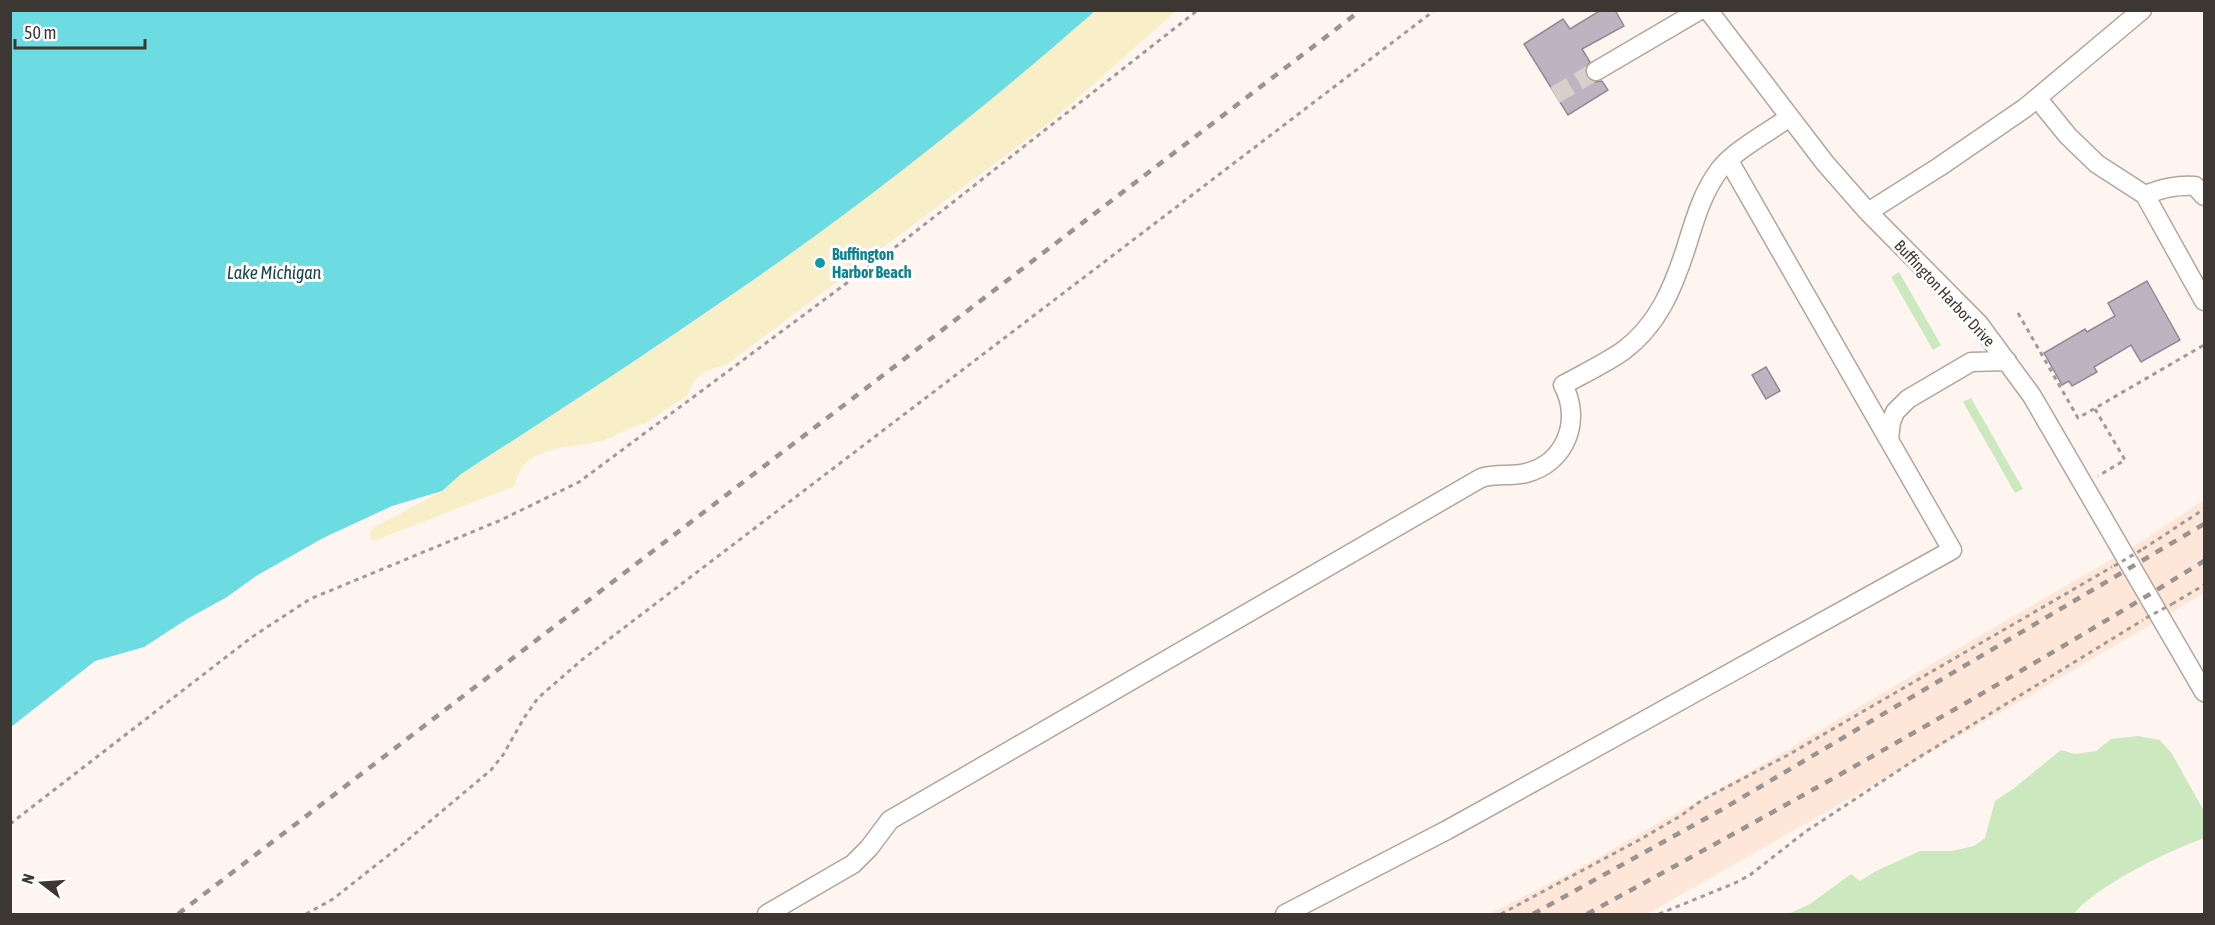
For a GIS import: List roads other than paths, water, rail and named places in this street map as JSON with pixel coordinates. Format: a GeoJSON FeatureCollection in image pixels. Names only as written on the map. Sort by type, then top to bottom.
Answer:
{"type":"FeatureCollection","features":[{"type":"Feature","properties":{"kind":"street"},"geometry":{"type":"LineString","coordinates":[[1596,71],[1700,10]]}},
{"type":"Feature","properties":{"kind":"street","name":"Buffington Harbor Drive"},"geometry":{"type":"LineString","coordinates":[[1708,10],[1790,117],[1868,212],[1979,324],[2007,361],[2032,396],[2205,692]]}},
{"type":"Feature","properties":{"kind":"street"},"geometry":{"type":"LineString","coordinates":[[1868,212],[2037,98],[2142,10]]}},
{"type":"Feature","properties":{"kind":"street"},"geometry":{"type":"LineString","coordinates":[[2037,98],[2068,136],[2097,164],[2145,195],[2205,301]]}},
{"type":"Feature","properties":{"kind":"street"},"geometry":{"type":"LineString","coordinates":[[767,915],[853,864],[869,848],[890,820],[1481,478],[1498,474],[1521,474],[1545,465],[1558,454],[1568,439],[1572,422],[1572,408],[1563,385],[1623,351],[1654,320],[1677,276],[1700,201],[1722,166],[1790,117]]}},
{"type":"Feature","properties":{"kind":"street"},"geometry":{"type":"LineString","coordinates":[[1285,915],[1447,830],[1952,550],[1729,161]]}},
{"type":"Feature","properties":{"kind":"street"},"geometry":{"type":"LineString","coordinates":[[2145,195],[2180,185],[2195,186],[2205,196]]}},
{"type":"Feature","properties":{"kind":"street"},"geometry":{"type":"LineString","coordinates":[[1889,439],[1895,412],[1908,399],[1971,362],[2007,361]]}},
{"type":"Feature","properties":{"kind":"water","name":"Lake Michigan"},"geometry":{"type":"Polygon","coordinates":[[[11,10],[1095,11],[962,123],[824,229],[664,341],[461,474],[442,491],[392,506],[323,538],[256,576],[227,597],[144,647],[95,661],[11,727],[11,10]]]}},
{"type":"Feature","properties":{"kind":"tunnel"},"geometry":{"type":"LineString","coordinates":[[1555,95],[1596,71]]}},
{"type":"Feature","properties":{"kind":"railway"},"geometry":{"type":"LineString","coordinates":[[178,914],[1361,10]]}},
{"type":"Feature","properties":{"kind":"railway"},"geometry":{"type":"LineString","coordinates":[[1533,914],[1721,810],[2204,524]]}},
{"type":"Feature","properties":{"kind":"railway"},"geometry":{"type":"LineString","coordinates":[[1587,914],[1898,742],[2052,653],[2204,561]]}},
{"type":"Feature","properties":{"kind":"place","name":"Buffington Harbor Beach"},"geometry":{"type":"Point","coordinates":[820,263]}}]}
